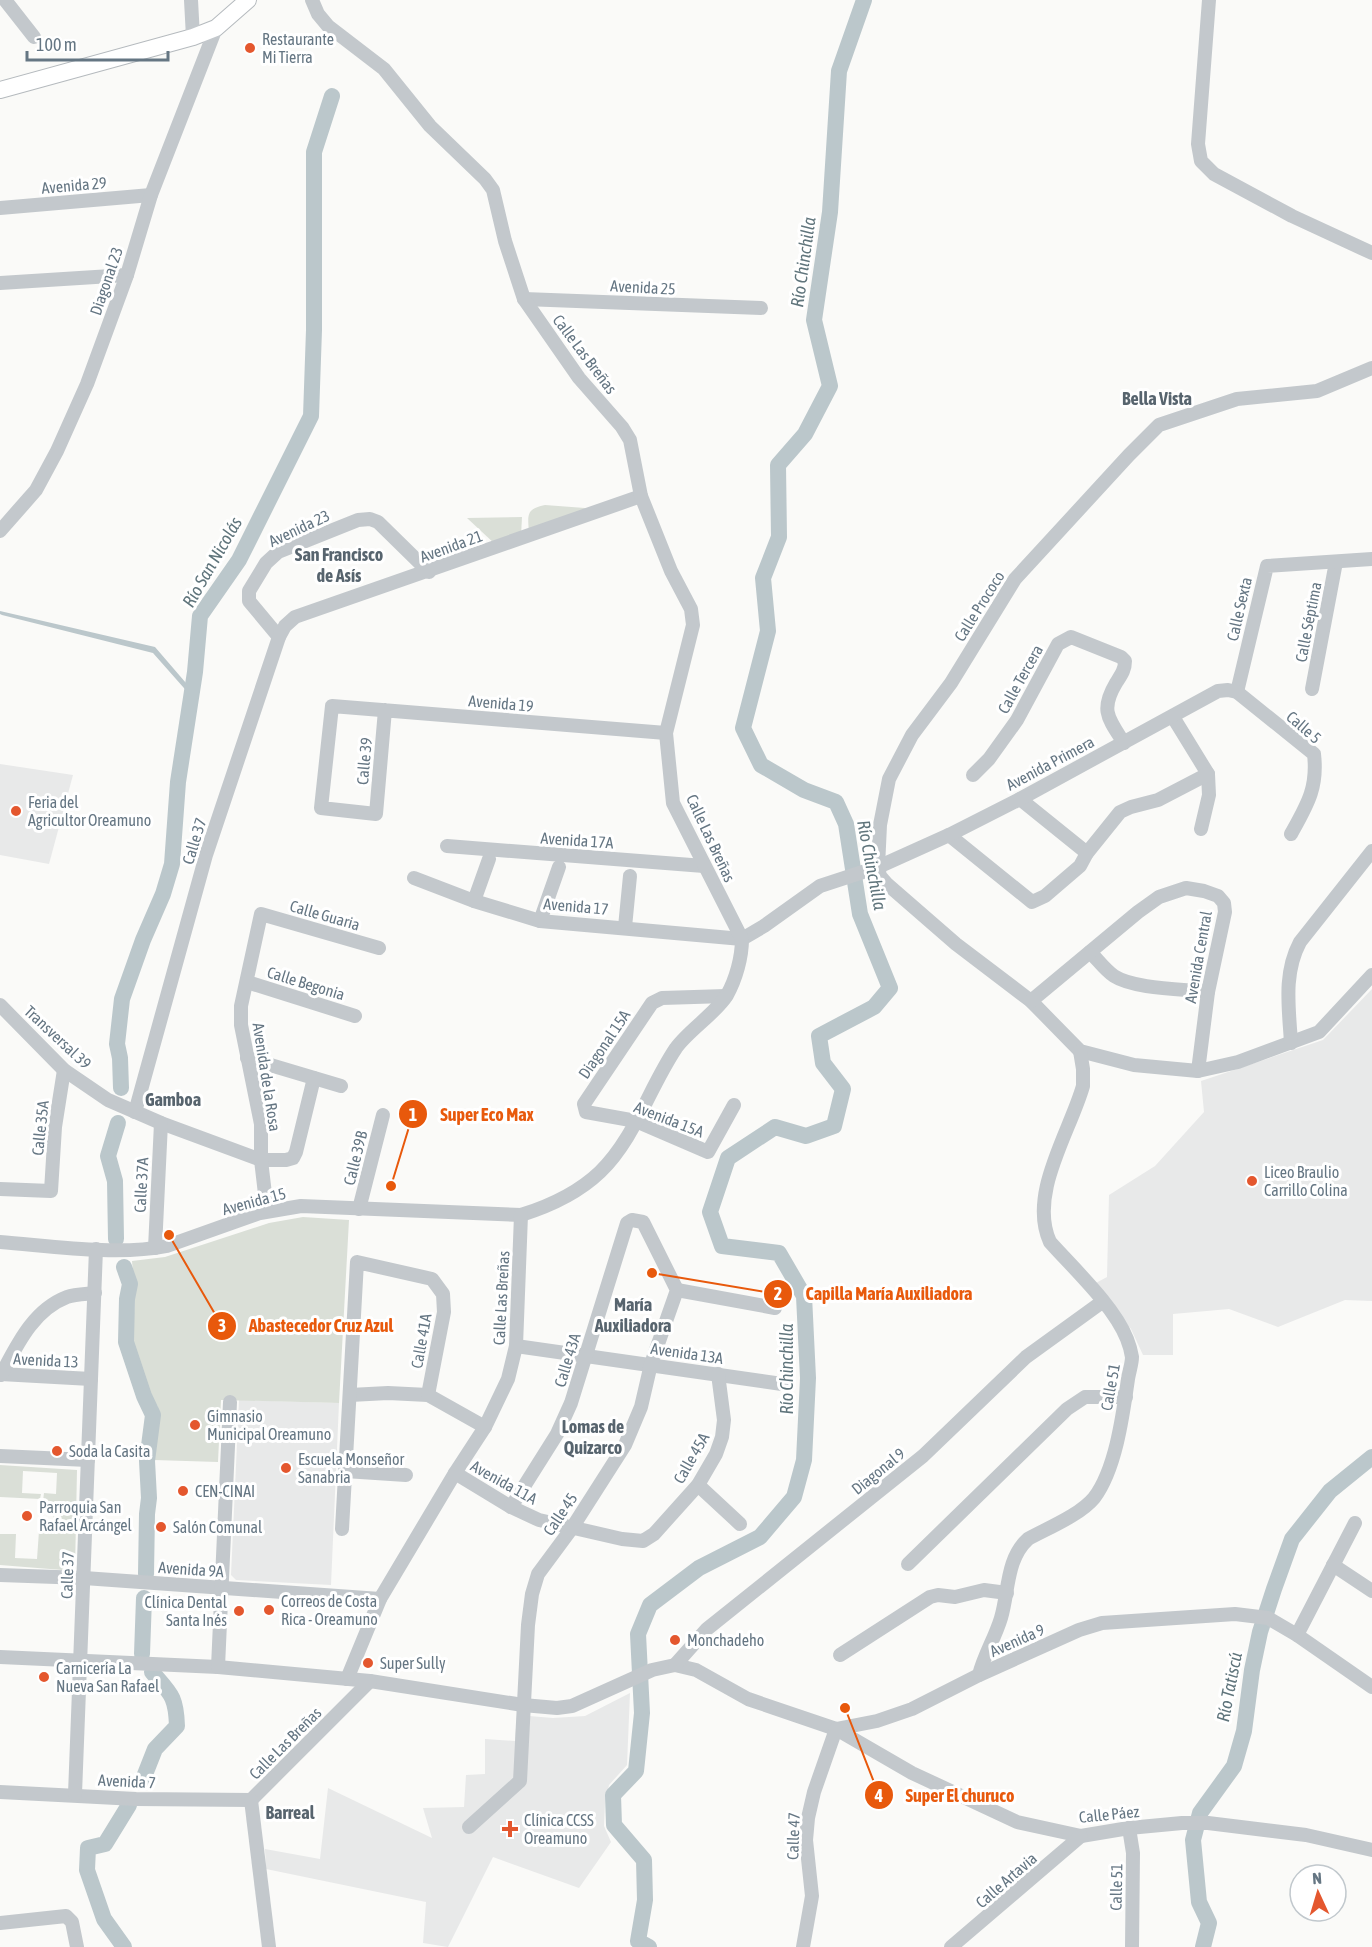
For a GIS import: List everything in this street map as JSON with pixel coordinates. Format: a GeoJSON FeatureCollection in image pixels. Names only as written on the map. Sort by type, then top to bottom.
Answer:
{"type":"FeatureCollection","features":[{"type":"Feature","properties":{"kind":"main road"},"geometry":{"type":"LineString","coordinates":[[0,90],[193,37],[216,28],[248,0]]}},
{"type":"Feature","properties":{"kind":"street"},"geometry":{"type":"LineString","coordinates":[[5,0],[34,37]]}},
{"type":"Feature","properties":{"kind":"street"},"geometry":{"type":"LineString","coordinates":[[191,0],[193,37]]}},
{"type":"Feature","properties":{"kind":"street","name":"Calle Las Breñas"},"geometry":{"type":"LineString","coordinates":[[312,0],[318,14],[328,26],[384,69],[430,126],[485,179],[493,190],[505,241],[524,299],[579,378],[622,427],[630,440],[641,496],[671,571],[691,609],[693,625],[666,733],[674,803],[742,939]]}},
{"type":"Feature","properties":{"kind":"street"},"geometry":{"type":"LineString","coordinates":[[1209,0],[1198,144],[1201,160],[1224,180],[1292,216],[1372,253]]}},
{"type":"Feature","properties":{"kind":"street","name":"Diagonal 23"},"geometry":{"type":"LineString","coordinates":[[0,531],[36,490],[57,451],[87,384],[127,275],[151,195],[216,28]]}},
{"type":"Feature","properties":{"kind":"street","name":"Avenida 29"},"geometry":{"type":"LineString","coordinates":[[0,208],[151,195]]}},
{"type":"Feature","properties":{"kind":"street"},"geometry":{"type":"LineString","coordinates":[[0,283],[127,275]]}},
{"type":"Feature","properties":{"kind":"street","name":"Avenida 25"},"geometry":{"type":"LineString","coordinates":[[524,299],[761,308]]}},
{"type":"Feature","properties":{"kind":"street","name":"Calle Prococo"},"geometry":{"type":"LineString","coordinates":[[871,870],[889,779],[912,735],[951,683],[1015,579],[1159,425],[1237,399],[1317,391],[1372,368]]}},
{"type":"Feature","properties":{"kind":"street","name":"Avenida 21"},"geometry":{"type":"LineString","coordinates":[[279,637],[285,626],[295,617],[641,496]]}},
{"type":"Feature","properties":{"kind":"street","name":"Avenida 23"},"geometry":{"type":"LineString","coordinates":[[279,637],[249,601],[249,591],[266,563],[279,552],[358,520],[370,519],[378,522],[429,572]]}},
{"type":"Feature","properties":{"kind":"street","name":"Calle Sexta"},"geometry":{"type":"LineString","coordinates":[[1237,692],[1266,566],[1372,559]]}},
{"type":"Feature","properties":{"kind":"street","name":"Calle Séptima"},"geometry":{"type":"LineString","coordinates":[[1312,689],[1336,562]]}},
{"type":"Feature","properties":{"kind":"street","name":"Calle 37"},"geometry":{"type":"LineString","coordinates":[[135,1112],[206,855],[279,637]]}},
{"type":"Feature","properties":{"kind":"street","name":"Calle Tercera"},"geometry":{"type":"LineString","coordinates":[[973,775],[989,759],[1017,720],[1058,644],[1071,637],[1121,657],[1125,661],[1125,668],[1108,696],[1106,707],[1108,718],[1124,743]]}},
{"type":"Feature","properties":{"kind":"street","name":"Avenida Primera"},"geometry":{"type":"LineString","coordinates":[[871,870],[949,835],[1020,799],[1218,691],[1237,692]]}},
{"type":"Feature","properties":{"kind":"street","name":"Calle 5"},"geometry":{"type":"LineString","coordinates":[[1237,692],[1314,754],[1316,773],[1313,790],[1291,834]]}},
{"type":"Feature","properties":{"kind":"street","name":"Avenida 19"},"geometry":{"type":"LineString","coordinates":[[376,814],[321,808],[332,706],[666,733]]}},
{"type":"Feature","properties":{"kind":"street","name":"Calle 39"},"geometry":{"type":"LineString","coordinates":[[376,814],[385,710]]}},
{"type":"Feature","properties":{"kind":"street"},"geometry":{"type":"LineString","coordinates":[[1173,717],[1208,774],[1209,795],[1201,829]]}},
{"type":"Feature","properties":{"kind":"street"},"geometry":{"type":"LineString","coordinates":[[949,835],[1032,902],[1045,896],[1080,866],[1087,853],[1120,812],[1158,800],[1208,774]]}},
{"type":"Feature","properties":{"kind":"street"},"geometry":{"type":"LineString","coordinates":[[1020,799],[1087,853]]}},
{"type":"Feature","properties":{"kind":"street","name":"Avenida 17A"},"geometry":{"type":"LineString","coordinates":[[447,846],[704,866]]}},
{"type":"Feature","properties":{"kind":"street"},"geometry":{"type":"LineString","coordinates":[[1291,1043],[1288,988],[1293,954],[1372,851]]}},
{"type":"Feature","properties":{"kind":"street"},"geometry":{"type":"LineString","coordinates":[[474,901],[489,859]]}},
{"type":"Feature","properties":{"kind":"street"},"geometry":{"type":"LineString","coordinates":[[540,921],[559,867]]}},
{"type":"Feature","properties":{"kind":"street"},"geometry":{"type":"LineString","coordinates":[[521,1215],[559,1201],[580,1189],[601,1171],[619,1150],[679,1044],[726,996],[740,960],[742,939],[820,886],[840,878],[871,870],[947,937],[1031,1001],[1080,1051],[1134,1065],[1198,1071],[1238,1062],[1291,1043],[1319,1032],[1372,975]]}},
{"type":"Feature","properties":{"kind":"street"},"geometry":{"type":"LineString","coordinates":[[625,927],[630,876]]}},
{"type":"Feature","properties":{"kind":"street","name":"Avenida 17"},"geometry":{"type":"LineString","coordinates":[[414,878],[474,901],[540,921],[742,939]]}},
{"type":"Feature","properties":{"kind":"street","name":"Avenida Central"},"geometry":{"type":"LineString","coordinates":[[1031,1001],[1137,912],[1159,897],[1186,888],[1218,896],[1224,903],[1225,912],[1208,992],[1198,1071]]}},
{"type":"Feature","properties":{"kind":"street","name":"Calle Guaria"},"geometry":{"type":"LineString","coordinates":[[261,914],[379,948]]}},
{"type":"Feature","properties":{"kind":"street","name":"Avenida de la Rosa"},"geometry":{"type":"LineString","coordinates":[[261,914],[241,1006],[241,1025],[261,1124],[261,1160],[267,1211]]}},
{"type":"Feature","properties":{"kind":"street"},"geometry":{"type":"LineString","coordinates":[[1090,952],[1112,975],[1122,980],[1136,984],[1208,992]]}},
{"type":"Feature","properties":{"kind":"street","name":"Calle Begonia"},"geometry":{"type":"LineString","coordinates":[[247,982],[355,1016]]}},
{"type":"Feature","properties":{"kind":"street","name":"Diagonal 15A"},"geometry":{"type":"LineString","coordinates":[[584,1108],[584,1104],[652,1003],[662,998],[726,996]]}},
{"type":"Feature","properties":{"kind":"street","name":"Transversal 39"},"geometry":{"type":"LineString","coordinates":[[0,1005],[64,1070],[108,1100],[161,1123],[261,1160]]}},
{"type":"Feature","properties":{"kind":"street","name":"Calle 51"},"geometry":{"type":"LineString","coordinates":[[979,1676],[1000,1619],[1014,1556],[1028,1539],[1085,1508],[1095,1497],[1104,1480],[1113,1453],[1126,1397],[1132,1357],[1127,1340],[1119,1324],[1050,1242],[1045,1232],[1045,1190],[1083,1086],[1080,1051]]}},
{"type":"Feature","properties":{"kind":"street"},"geometry":{"type":"LineString","coordinates":[[247,1058],[341,1086]]}},
{"type":"Feature","properties":{"kind":"street","name":"Calle 35A"},"geometry":{"type":"LineString","coordinates":[[0,1190],[51,1191],[55,1127],[64,1070]]}},
{"type":"Feature","properties":{"kind":"street"},"geometry":{"type":"LineString","coordinates":[[261,1160],[293,1158],[314,1078]]}},
{"type":"Feature","properties":{"kind":"street","name":"Avenida 15A"},"geometry":{"type":"LineString","coordinates":[[584,1108],[586,1112],[636,1121],[708,1152],[734,1105]]}},
{"type":"Feature","properties":{"kind":"street","name":"Calle 39B"},"geometry":{"type":"LineString","coordinates":[[359,1209],[383,1114]]}},
{"type":"Feature","properties":{"kind":"street","name":"Calle 37A"},"geometry":{"type":"LineString","coordinates":[[155,1248],[161,1123]]}},
{"type":"Feature","properties":{"kind":"street","name":"Avenida 15"},"geometry":{"type":"LineString","coordinates":[[0,1242],[96,1249],[155,1248],[267,1211],[301,1206],[521,1215]]}},
{"type":"Feature","properties":{"kind":"street","name":"Calle Las Breñas"},"geometry":{"type":"LineString","coordinates":[[347,1679],[380,1599],[485,1427],[508,1379],[516,1346],[521,1215]]}},
{"type":"Feature","properties":{"kind":"street","name":"Calle 43A"},"geometry":{"type":"LineString","coordinates":[[512,1507],[557,1434],[571,1403],[627,1223],[632,1220],[643,1222],[677,1290]]}},
{"type":"Feature","properties":{"kind":"street","name":"Calle 37"},"geometry":{"type":"LineString","coordinates":[[75,1794],[96,1249]]}},
{"type":"Feature","properties":{"kind":"street","name":"Calle 41A"},"geometry":{"type":"LineString","coordinates":[[350,1395],[357,1262],[432,1279],[443,1294],[444,1312],[428,1395]]}},
{"type":"Feature","properties":{"kind":"street"},"geometry":{"type":"LineString","coordinates":[[677,1290],[775,1308]]}},
{"type":"Feature","properties":{"kind":"street","name":"Calle 45"},"geometry":{"type":"LineString","coordinates":[[470,1827],[520,1781],[523,1705],[532,1594],[538,1574],[572,1528],[625,1445],[641,1407],[651,1364],[677,1290]]}},
{"type":"Feature","properties":{"kind":"street"},"geometry":{"type":"LineString","coordinates":[[1,1374],[25,1334],[46,1309],[67,1297],[95,1293]]}},
{"type":"Feature","properties":{"kind":"street","name":"Diagonal 9"},"geometry":{"type":"LineString","coordinates":[[675,1665],[707,1629],[923,1456],[1026,1357],[1102,1302]]}},
{"type":"Feature","properties":{"kind":"street","name":"Avenida 13A"},"geometry":{"type":"LineString","coordinates":[[516,1346],[782,1384]]}},
{"type":"Feature","properties":{"kind":"street","name":"Avenida 13"},"geometry":{"type":"LineString","coordinates":[[1,1374],[91,1378]]}},
{"type":"Feature","properties":{"kind":"street","name":"Calle 45A"},"geometry":{"type":"LineString","coordinates":[[643,1541],[654,1534],[698,1485],[716,1454],[722,1437],[724,1420],[718,1374]]}},
{"type":"Feature","properties":{"kind":"street"},"geometry":{"type":"LineString","coordinates":[[342,1529],[350,1395],[388,1393],[428,1395],[485,1427]]}},
{"type":"Feature","properties":{"kind":"street"},"geometry":{"type":"LineString","coordinates":[[908,1564],[1067,1409],[1085,1397],[1126,1397]]}},
{"type":"Feature","properties":{"kind":"street"},"geometry":{"type":"LineString","coordinates":[[218,1667],[230,1402]]}},
{"type":"Feature","properties":{"kind":"street"},"geometry":{"type":"LineString","coordinates":[[0,1456],[88,1460]]}},
{"type":"Feature","properties":{"kind":"street"},"geometry":{"type":"LineString","coordinates":[[345,1471],[406,1475]]}},
{"type":"Feature","properties":{"kind":"street","name":"Avenida 11A"},"geometry":{"type":"LineString","coordinates":[[455,1473],[512,1507],[539,1520],[622,1539],[643,1541]]}},
{"type":"Feature","properties":{"kind":"street"},"geometry":{"type":"LineString","coordinates":[[698,1485],[740,1524]]}},
{"type":"Feature","properties":{"kind":"street"},"geometry":{"type":"LineString","coordinates":[[1297,1635],[1355,1523]]}},
{"type":"Feature","properties":{"kind":"street"},"geometry":{"type":"LineString","coordinates":[[1333,1565],[1372,1591]]}},
{"type":"Feature","properties":{"kind":"street","name":"Avenida 9A"},"geometry":{"type":"LineString","coordinates":[[0,1575],[84,1578],[380,1599]]}},
{"type":"Feature","properties":{"kind":"street"},"geometry":{"type":"LineString","coordinates":[[840,1655],[930,1597],[938,1595],[956,1597],[984,1590],[1007,1593]]}},
{"type":"Feature","properties":{"kind":"street","name":"Avenida 9"},"geometry":{"type":"LineString","coordinates":[[836,1729],[878,1720],[912,1709],[1079,1630],[1102,1623],[1248,1615],[1268,1618],[1297,1635],[1372,1687]]}},
{"type":"Feature","properties":{"kind":"street"},"geometry":{"type":"LineString","coordinates":[[0,1657],[218,1667],[370,1681],[523,1705],[557,1708],[572,1706],[652,1670],[675,1665],[696,1670],[747,1698],[836,1729]]}},
{"type":"Feature","properties":{"kind":"street","name":"Calle Las Breñas"},"geometry":{"type":"LineString","coordinates":[[269,1947],[252,1800],[370,1681]]}},
{"type":"Feature","properties":{"kind":"street","name":"Calle Páez"},"geometry":{"type":"LineString","coordinates":[[836,1729],[912,1773],[1017,1822],[1081,1836],[1129,1828],[1208,1823],[1306,1835],[1372,1850]]}},
{"type":"Feature","properties":{"kind":"street","name":"Calle 47"},"geometry":{"type":"LineString","coordinates":[[803,1947],[812,1896],[806,1840],[808,1818],[814,1792],[836,1729]]}},
{"type":"Feature","properties":{"kind":"street","name":"Avenida 7"},"geometry":{"type":"LineString","coordinates":[[0,1792],[252,1800]]}},
{"type":"Feature","properties":{"kind":"street","name":"Calle 51"},"geometry":{"type":"LineString","coordinates":[[1129,1828],[1133,1853],[1132,1947]]}},
{"type":"Feature","properties":{"kind":"street","name":"Calle Artavia"},"geometry":{"type":"LineString","coordinates":[[951,1947],[1081,1836]]}},
{"type":"Feature","properties":{"kind":"street"},"geometry":{"type":"LineString","coordinates":[[0,1923],[66,1916],[72,1922],[77,1947]]}},
{"type":"Feature","properties":{"kind":"shaded area"},"geometry":{"type":"Polygon","coordinates":[[[545,505],[598,509],[529,533],[529,514],[534,509],[545,505]]]}},
{"type":"Feature","properties":{"kind":"shaded area"},"geometry":{"type":"Polygon","coordinates":[[[522,517],[521,536],[496,545],[467,518],[522,517]]]}},
{"type":"Feature","properties":{"kind":"shaded area"},"geometry":{"type":"Polygon","coordinates":[[[0,611],[155,647],[192,690],[191,696],[153,653],[2,615],[0,611]]]}},
{"type":"Feature","properties":{"kind":"shaded area"},"geometry":{"type":"Polygon","coordinates":[[[0,764],[73,775],[49,864],[0,855],[0,764]]]}},
{"type":"Feature","properties":{"kind":"shaded area","name":"Liceo Braulio Carrillo Colina"},"geometry":{"type":"Polygon","coordinates":[[[1372,989],[1372,1301],[1345,1300],[1278,1327],[1229,1309],[1173,1314],[1173,1355],[1143,1355],[1131,1329],[1094,1284],[1107,1277],[1109,1195],[1155,1166],[1204,1112],[1201,1081],[1323,1040],[1372,989]]]}},
{"type":"Feature","properties":{"kind":"shaded area"},"geometry":{"type":"Polygon","coordinates":[[[303,1217],[349,1220],[339,1403],[221,1400],[218,1462],[154,1460],[158,1407],[141,1378],[132,1343],[135,1298],[132,1261],[165,1257],[269,1223],[303,1217]]]}},
{"type":"Feature","properties":{"kind":"shaded area","name":"Escuela Monseñor Sanabria"},"geometry":{"type":"Polygon","coordinates":[[[239,1400],[339,1403],[331,1585],[236,1580],[231,1575],[239,1400]]]}},
{"type":"Feature","properties":{"kind":"shaded area"},"geometry":{"type":"Polygon","coordinates":[[[0,1465],[77,1470],[75,1571],[0,1565],[0,1534],[16,1534],[15,1558],[37,1559],[39,1531],[53,1531],[54,1502],[43,1501],[44,1493],[56,1494],[57,1473],[23,1471],[22,1493],[41,1494],[40,1499],[0,1497],[0,1465]]]}},
{"type":"Feature","properties":{"kind":"shaded area"},"geometry":{"type":"Polygon","coordinates":[[[630,1693],[627,1765],[609,1785],[605,1803],[604,1826],[611,1842],[579,1888],[493,1857],[448,1947],[423,1943],[426,1902],[266,1869],[265,1849],[320,1859],[328,1788],[432,1838],[423,1808],[464,1807],[466,1775],[485,1774],[485,1739],[515,1741],[517,1715],[553,1718],[585,1716],[630,1693]]]}},
{"type":"Feature","properties":{"kind":"waterway","name":"Río Chinchilla"},"geometry":{"type":"LineString","coordinates":[[649,1947],[638,1941],[645,1900],[644,1860],[614,1825],[613,1795],[636,1771],[642,1713],[638,1634],[650,1605],[699,1568],[760,1537],[794,1497],[804,1460],[808,1378],[804,1296],[779,1253],[722,1246],[710,1212],[728,1158],[775,1127],[806,1136],[834,1126],[843,1089],[823,1063],[819,1036],[874,1007],[890,988],[860,914],[846,824],[836,802],[804,790],[761,765],[743,728],[768,631],[763,578],[779,537],[778,465],[805,434],[830,386],[814,320],[830,212],[839,71],[864,0]]}},
{"type":"Feature","properties":{"kind":"waterway","name":"Río San Nicolás"},"geometry":{"type":"LineString","coordinates":[[121,1088],[117,1044],[122,999],[143,940],[163,894],[172,864],[178,782],[195,672],[200,616],[239,560],[311,416],[314,330],[314,152],[332,96]]}},
{"type":"Feature","properties":{"kind":"waterway","name":"Río San Nicolás"},"geometry":{"type":"LineString","coordinates":[[116,1239],[115,1181],[108,1156],[118,1123]]}},
{"type":"Feature","properties":{"kind":"waterway","name":"Río San Nicolás"},"geometry":{"type":"LineString","coordinates":[[124,1267],[130,1284],[127,1299],[126,1342],[144,1396],[153,1415],[147,1461],[149,1498],[146,1574]]}},
{"type":"Feature","properties":{"kind":"waterway","name":"Río Tatiscú"},"geometry":{"type":"LineString","coordinates":[[1203,1947],[1209,1923],[1199,1902],[1193,1840],[1200,1813],[1234,1766],[1244,1731],[1252,1670],[1260,1632],[1274,1589],[1292,1539],[1330,1491],[1372,1457]]}},
{"type":"Feature","properties":{"kind":"waterway","name":"Río San Nicolás"},"geometry":{"type":"LineString","coordinates":[[142,1654],[144,1598]]}},
{"type":"Feature","properties":{"kind":"waterway","name":"Río San Nicolás"},"geometry":{"type":"LineString","coordinates":[[142,1782],[155,1749],[177,1726],[174,1702],[152,1672]]}},
{"type":"Feature","properties":{"kind":"waterway","name":"Río San Nicolás"},"geometry":{"type":"LineString","coordinates":[[124,1947],[104,1919],[87,1870],[88,1848],[105,1844],[129,1805]]}},
{"type":"Feature","properties":{"kind":"place","name":"Restaurante Mi Tierra"},"geometry":{"type":"Point","coordinates":[250,48]}},
{"type":"Feature","properties":{"kind":"place","name":"Feria del Agricultor Oreamuno"},"geometry":{"type":"Point","coordinates":[16,811]}},
{"type":"Feature","properties":{"kind":"place","name":"Liceo Braulio Carrillo Colina"},"geometry":{"type":"Point","coordinates":[1252,1181]}},
{"type":"Feature","properties":{"kind":"place","name":"Super Eco Max"},"geometry":{"type":"Point","coordinates":[391,1186]}},
{"type":"Feature","properties":{"kind":"place","name":"Abastecedor Cruz Azul"},"geometry":{"type":"Point","coordinates":[169,1235]}},
{"type":"Feature","properties":{"kind":"place","name":"Capilla María Auxiliadora"},"geometry":{"type":"Point","coordinates":[652,1273]}},
{"type":"Feature","properties":{"kind":"place","name":"Gimnasio Municipal Oreamuno"},"geometry":{"type":"Point","coordinates":[195,1425]}},
{"type":"Feature","properties":{"kind":"place","name":"Soda la Casita"},"geometry":{"type":"Point","coordinates":[57,1451]}},
{"type":"Feature","properties":{"kind":"place","name":"Escuela Monseñor Sanabria"},"geometry":{"type":"Point","coordinates":[286,1468]}},
{"type":"Feature","properties":{"kind":"place","name":"CEN-CINAI"},"geometry":{"type":"Point","coordinates":[183,1491]}},
{"type":"Feature","properties":{"kind":"place","name":"Parroquia San Rafael Arcángel"},"geometry":{"type":"Point","coordinates":[27,1516]}},
{"type":"Feature","properties":{"kind":"place","name":"Salón Comunal"},"geometry":{"type":"Point","coordinates":[161,1527]}},
{"type":"Feature","properties":{"kind":"place","name":"Correos de Costa Rica - Oreamuno"},"geometry":{"type":"Point","coordinates":[269,1610]}},
{"type":"Feature","properties":{"kind":"place","name":"Clínica Dental Santa Inés"},"geometry":{"type":"Point","coordinates":[239,1611]}},
{"type":"Feature","properties":{"kind":"place","name":"Monchadeho"},"geometry":{"type":"Point","coordinates":[675,1640]}},
{"type":"Feature","properties":{"kind":"place","name":"Super Sully"},"geometry":{"type":"Point","coordinates":[368,1663]}},
{"type":"Feature","properties":{"kind":"place","name":"Carnicería La Nueva San Rafael"},"geometry":{"type":"Point","coordinates":[44,1677]}},
{"type":"Feature","properties":{"kind":"place","name":"Super El churuco"},"geometry":{"type":"Point","coordinates":[845,1708]}},
{"type":"Feature","properties":{"kind":"place","name":"Clínica CCSS Oreamuno"},"geometry":{"type":"Point","coordinates":[510,1829]}},
{"type":"Feature","properties":{"kind":"district","name":"Bella Vista"},"geometry":{"type":"Point","coordinates":[1157,398]}},
{"type":"Feature","properties":{"kind":"district","name":"San Francisco de Asís"},"geometry":{"type":"Point","coordinates":[339,564]}},
{"type":"Feature","properties":{"kind":"district","name":"Gamboa"},"geometry":{"type":"Point","coordinates":[173,1099]}},
{"type":"Feature","properties":{"kind":"district","name":"María Auxiliadora"},"geometry":{"type":"Point","coordinates":[633,1314]}},
{"type":"Feature","properties":{"kind":"district","name":"Lomas de Quizarco"},"geometry":{"type":"Point","coordinates":[593,1436]}},
{"type":"Feature","properties":{"kind":"district","name":"Barreal"},"geometry":{"type":"Point","coordinates":[290,1812]}}]}
